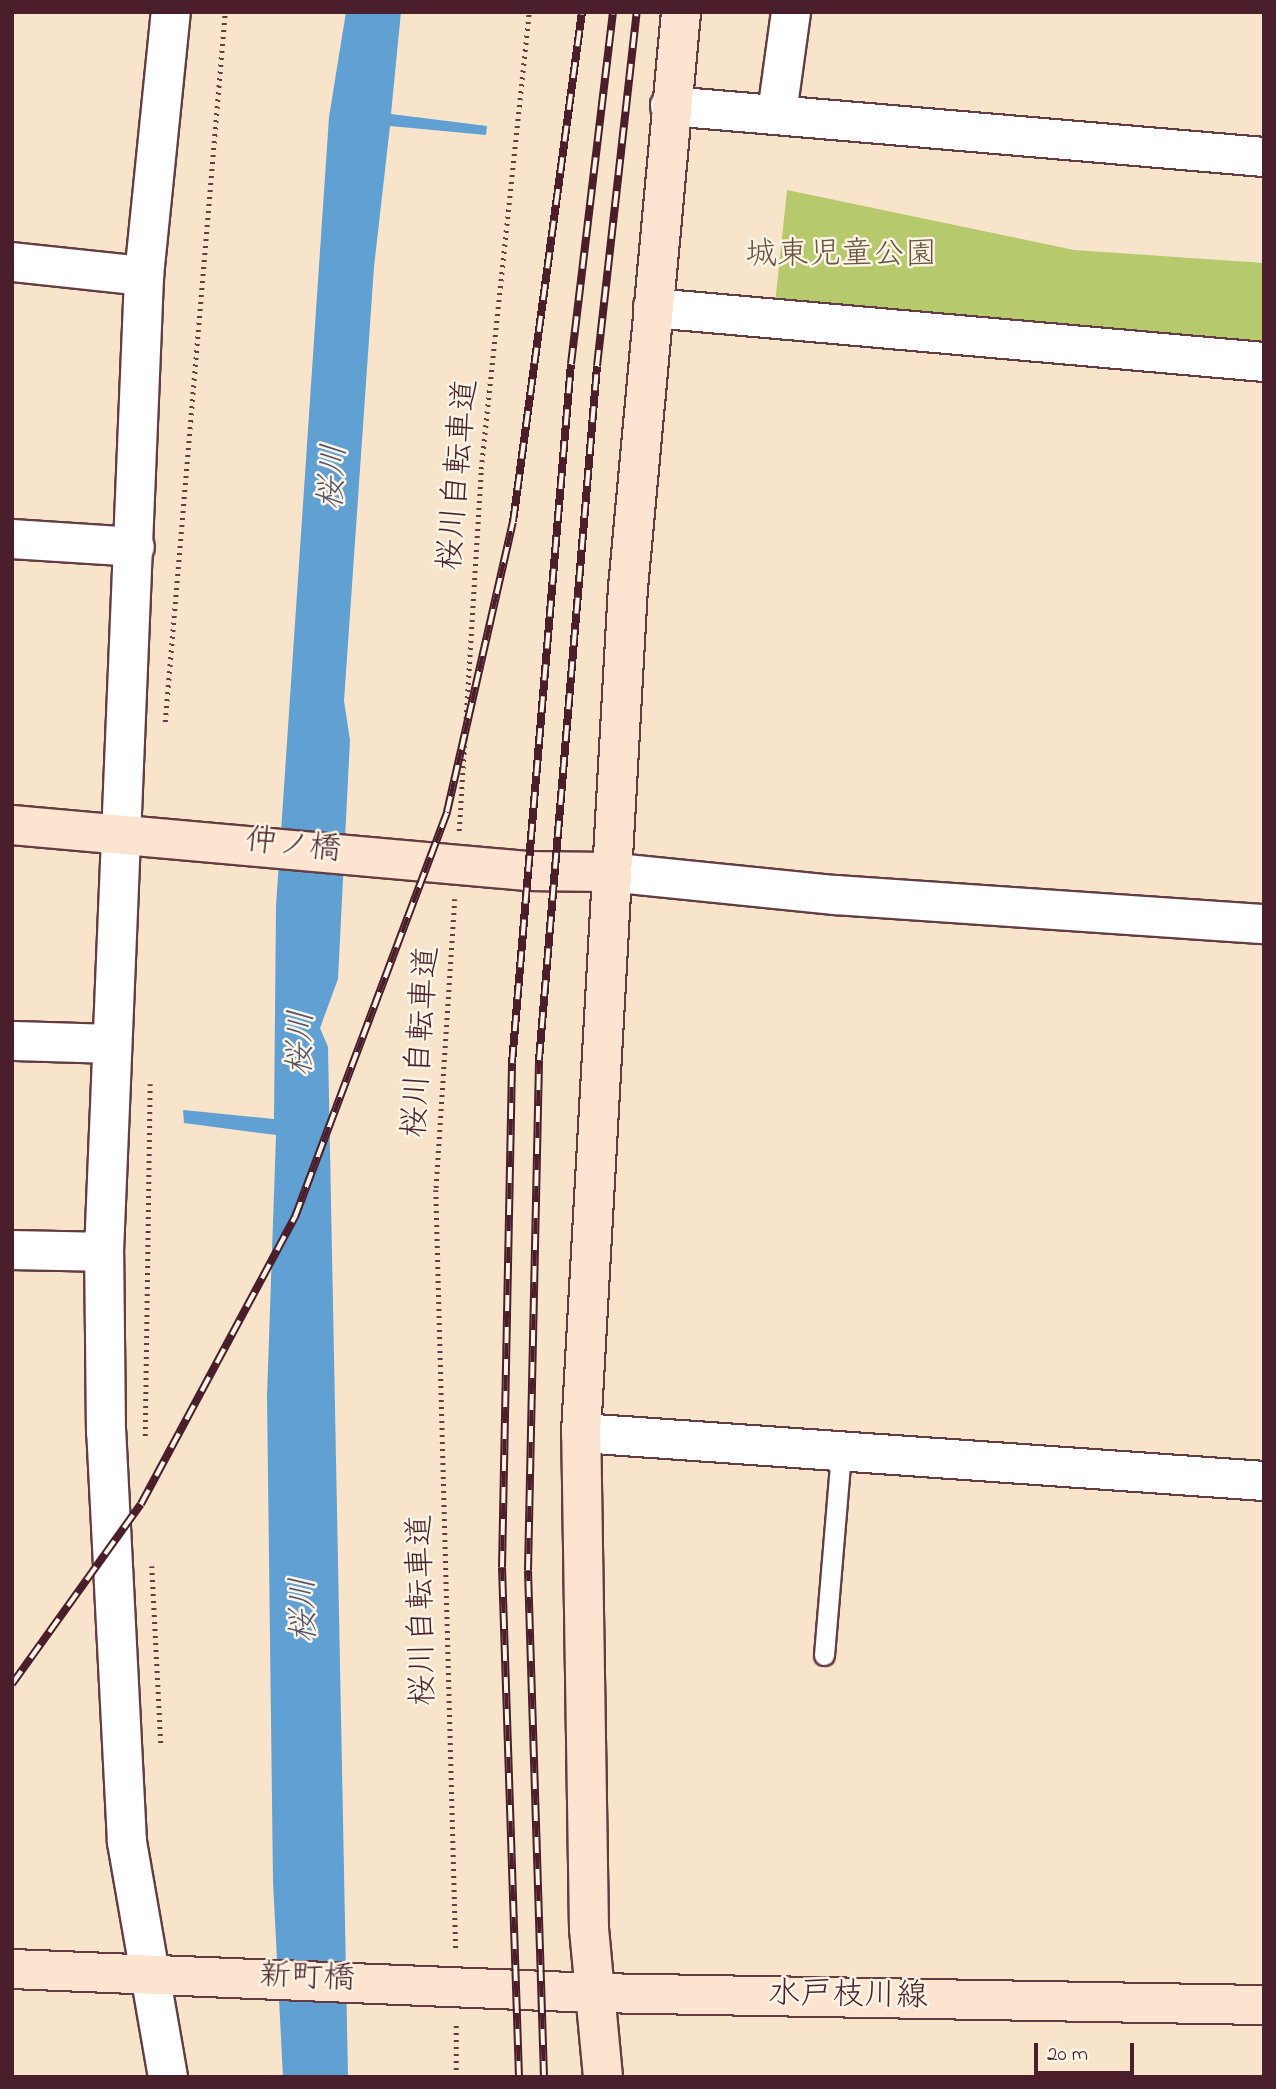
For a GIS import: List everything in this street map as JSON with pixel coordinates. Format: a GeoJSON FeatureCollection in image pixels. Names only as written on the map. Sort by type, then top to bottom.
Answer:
{"type":"FeatureCollection","features":[{"type":"Feature","properties":{"kind":"street"},"geometry":{"type":"LineString","coordinates":[[168,2077],[167,1973],[127,1842],[106,1432],[104,1252],[111,1044],[125,833],[144,276],[171,12]]}},
{"type":"Feature","properties":{"kind":"street"},"geometry":{"type":"LineString","coordinates":[[603,2077],[594,1993],[580,1646],[581,1433],[608,872],[670,106],[681,12]]}},
{"type":"Feature","properties":{"kind":"street"},"geometry":{"type":"LineString","coordinates":[[777,113],[791,12]]}},
{"type":"Feature","properties":{"kind":"street"},"geometry":{"type":"LineString","coordinates":[[670,106],[777,113],[1264,157]]}},
{"type":"Feature","properties":{"kind":"street"},"geometry":{"type":"LineString","coordinates":[[12,262],[144,276]]}},
{"type":"Feature","properties":{"kind":"street"},"geometry":{"type":"LineString","coordinates":[[653,308],[1264,362]]}},
{"type":"Feature","properties":{"kind":"street"},"geometry":{"type":"LineString","coordinates":[[12,539],[135,547]]}},
{"type":"Feature","properties":{"kind":"street","name":"仲ノ橋"},"geometry":{"type":"LineString","coordinates":[[12,825],[176,835],[410,859],[608,872]]}},
{"type":"Feature","properties":{"kind":"street"},"geometry":{"type":"LineString","coordinates":[[608,872],[836,895],[1264,924]]}},
{"type":"Feature","properties":{"kind":"street"},"geometry":{"type":"LineString","coordinates":[[12,1041],[111,1044]]}},
{"type":"Feature","properties":{"kind":"street"},"geometry":{"type":"LineString","coordinates":[[12,1250],[104,1252]]}},
{"type":"Feature","properties":{"kind":"street"},"geometry":{"type":"LineString","coordinates":[[581,1433],[1264,1481]]}},
{"type":"Feature","properties":{"kind":"street"},"geometry":{"type":"LineString","coordinates":[[12,1969],[167,1973]]}},
{"type":"Feature","properties":{"kind":"street","name":"新町橋"},"geometry":{"type":"LineString","coordinates":[[167,1973],[444,1985]]}},
{"type":"Feature","properties":{"kind":"street","name":"水戸枝川線"},"geometry":{"type":"LineString","coordinates":[[444,1985],[594,1993],[1264,2005]]}},
{"type":"Feature","properties":{"kind":"lane"},"geometry":{"type":"LineString","coordinates":[[824,1655],[841,1451]]}},
{"type":"Feature","properties":{"kind":"path"},"geometry":{"type":"LineString","coordinates":[[164,729],[225,12]]}},
{"type":"Feature","properties":{"kind":"path","name":"桜川自転車道"},"geometry":{"type":"LineString","coordinates":[[456,2077],[444,1985],[436,1190],[481,469],[528,12]]}},
{"type":"Feature","properties":{"kind":"path"},"geometry":{"type":"LineString","coordinates":[[143,1451],[150,1078]]}},
{"type":"Feature","properties":{"kind":"path"},"geometry":{"type":"LineString","coordinates":[[151,1560],[161,1751]]}},
{"type":"Feature","properties":{"kind":"green space","name":"城東児童公園"},"geometry":{"type":"Polygon","coordinates":[[[787,190],[1074,250],[1264,263],[1264,343],[775,304],[787,190]]]}},
{"type":"Feature","properties":{"kind":"water","name":"桜川"},"geometry":{"type":"Polygon","coordinates":[[[346,12],[401,12],[391,114],[487,126],[486,135],[390,126],[374,267],[344,701],[350,740],[338,979],[320,1028],[328,1047],[348,2077],[283,2077],[273,1882],[267,1396],[276,1135],[184,1123],[183,1110],[274,1119],[276,906],[329,117],[346,12]]]}},
{"type":"Feature","properties":{"kind":"railway"},"geometry":{"type":"LineString","coordinates":[[12,1684],[141,1504],[295,1217],[447,812],[513,522],[582,12]]}},
{"type":"Feature","properties":{"kind":"railway"},"geometry":{"type":"LineString","coordinates":[[519,2077],[502,1567],[512,1063],[571,364],[613,12]]}},
{"type":"Feature","properties":{"kind":"railway"},"geometry":{"type":"LineString","coordinates":[[544,2077],[528,1570],[539,1060],[597,366],[637,12]]}}]}
